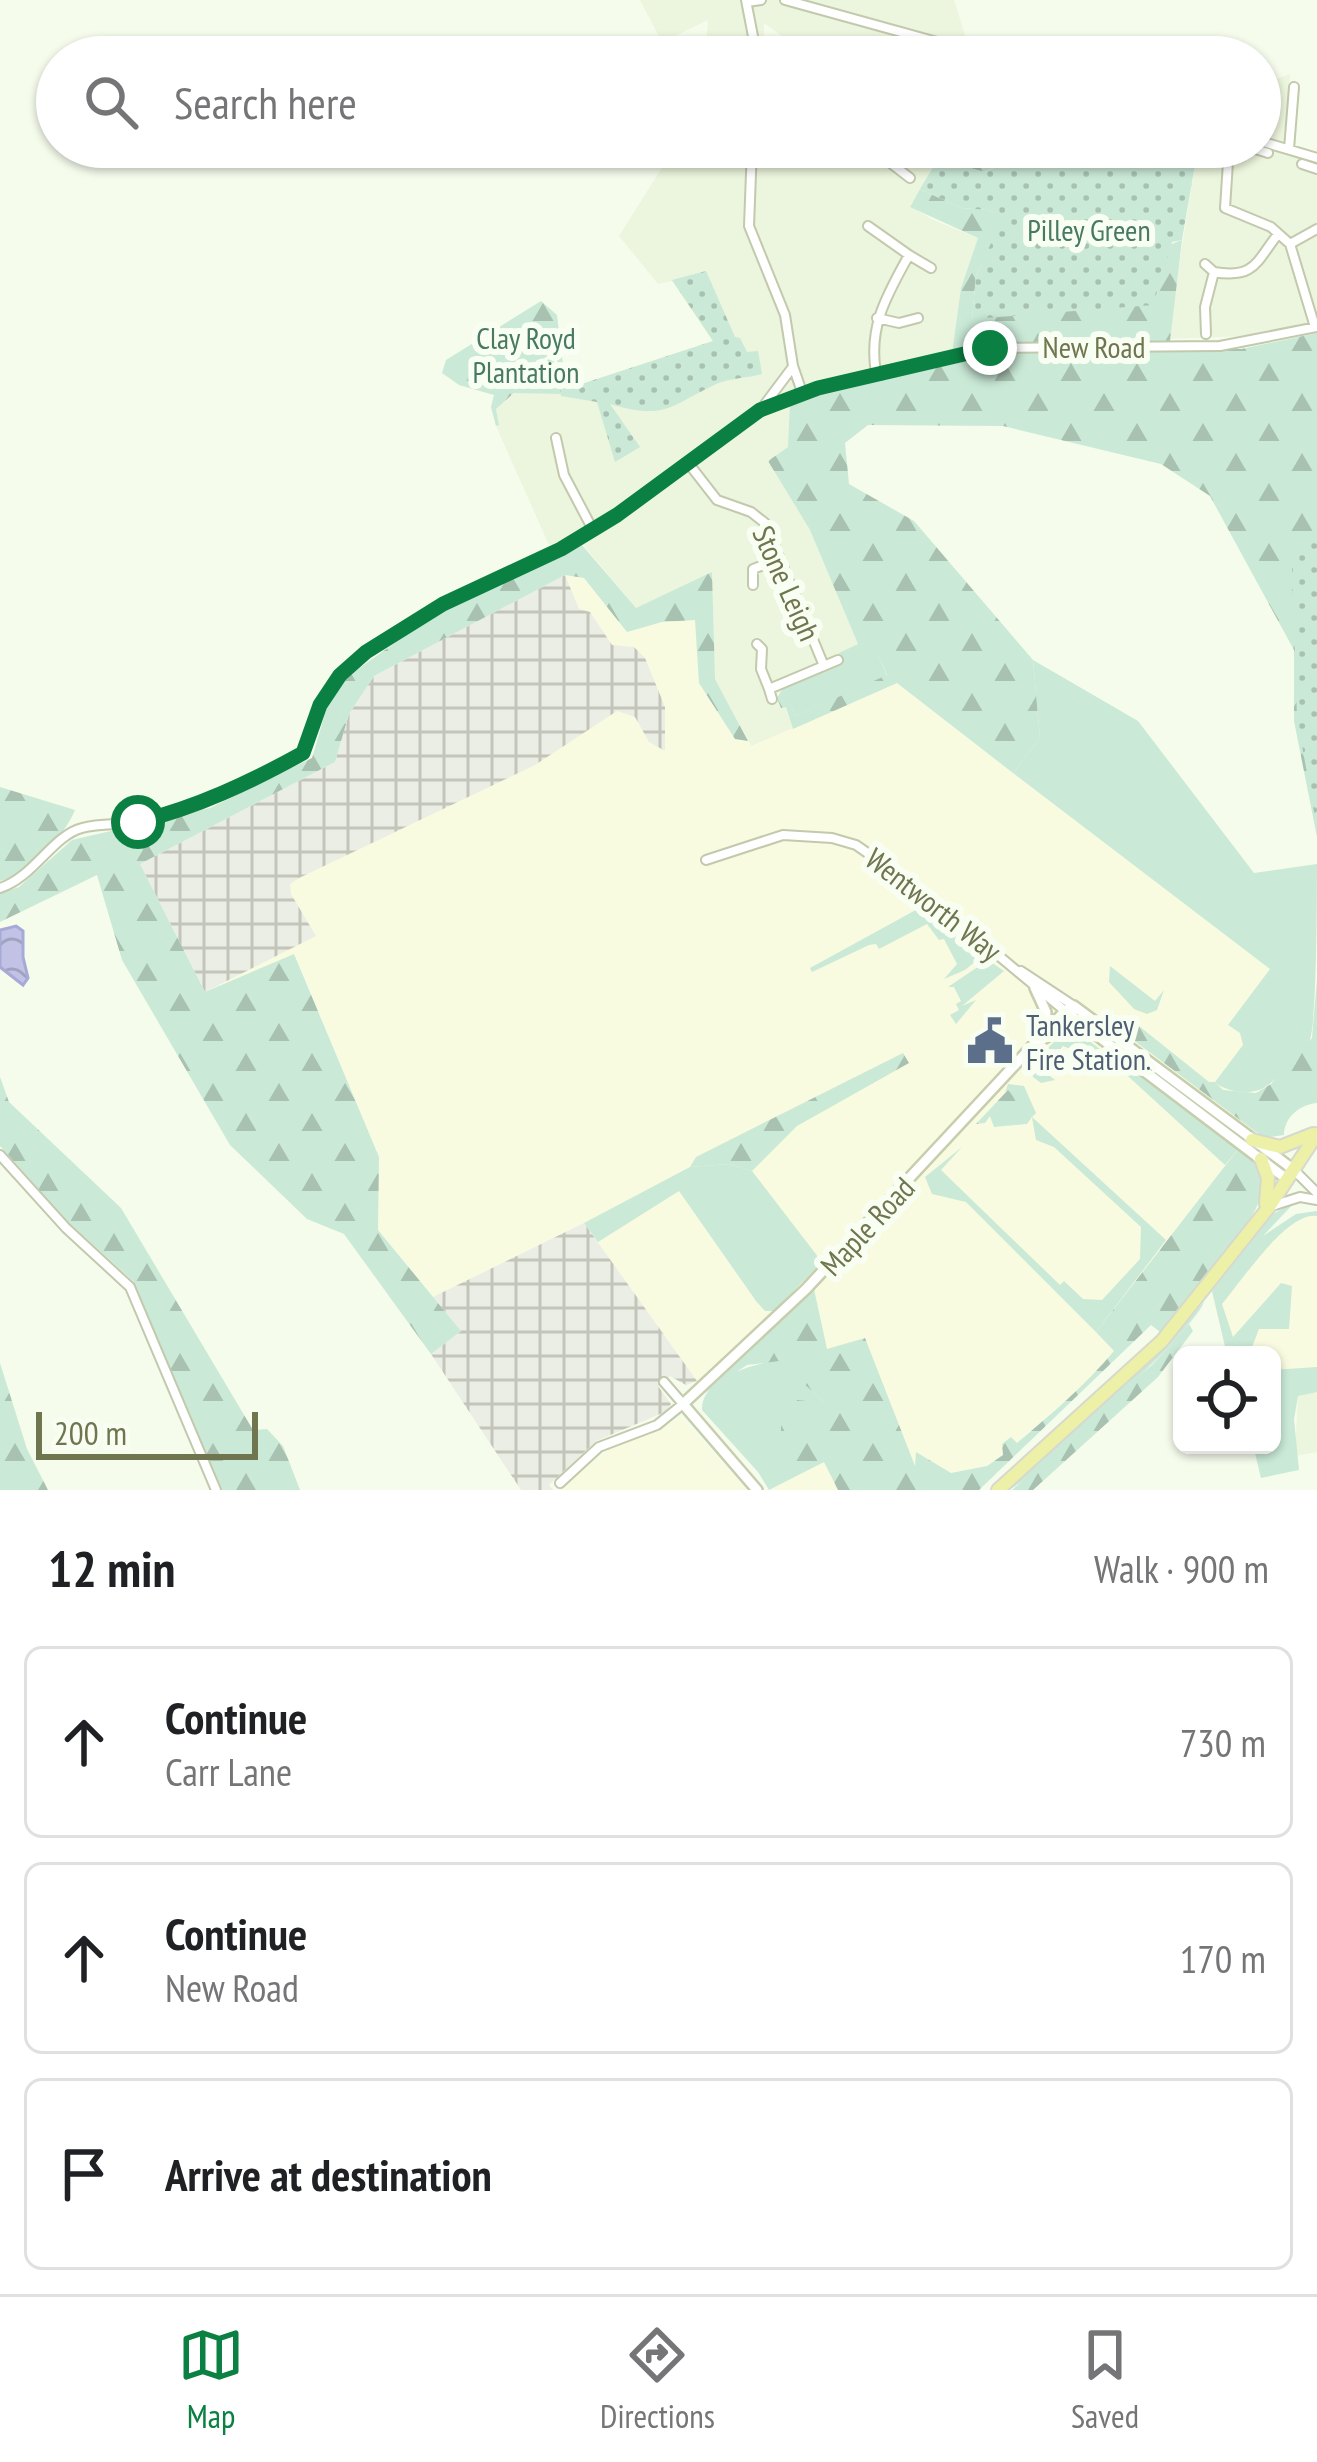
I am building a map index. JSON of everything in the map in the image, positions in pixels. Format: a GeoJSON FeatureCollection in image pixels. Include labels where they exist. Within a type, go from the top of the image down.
{"type":"FeatureCollection","features":[{"type":"Feature","properties":{"kind":"highway"},"geometry":{"type":"LineString","coordinates":[[1252,1140],[1280,1147],[1317,1133]]}},
{"type":"Feature","properties":{"kind":"highway"},"geometry":{"type":"LineString","coordinates":[[998,1490],[1162,1342],[1267,1209],[1317,1133]]}},
{"type":"Feature","properties":{"kind":"highway"},"geometry":{"type":"LineString","coordinates":[[1261,1159],[1269,1185],[1267,1209]]}},
{"type":"Feature","properties":{"kind":"street"},"geometry":{"type":"LineString","coordinates":[[753,36],[746,1],[761,0]]}},
{"type":"Feature","properties":{"kind":"street"},"geometry":{"type":"LineString","coordinates":[[785,0],[915,36]]}},
{"type":"Feature","properties":{"kind":"street"},"geometry":{"type":"LineString","coordinates":[[1288,149],[1294,87]]}},
{"type":"Feature","properties":{"kind":"street"},"geometry":{"type":"LineString","coordinates":[[1281,147],[1317,158]]}},
{"type":"Feature","properties":{"kind":"street"},"geometry":{"type":"LineString","coordinates":[[1302,164],[1317,169]]}},
{"type":"Feature","properties":{"kind":"street"},"geometry":{"type":"LineString","coordinates":[[751,168],[749,226],[785,315],[802,392]]}},
{"type":"Feature","properties":{"kind":"street"},"geometry":{"type":"LineString","coordinates":[[897,168],[910,178]]}},
{"type":"Feature","properties":{"kind":"street"},"geometry":{"type":"LineString","coordinates":[[1228,168],[1225,208],[1271,227],[1290,244],[1316,327]]}},
{"type":"Feature","properties":{"kind":"street"},"geometry":{"type":"LineString","coordinates":[[868,226],[931,268]]}},
{"type":"Feature","properties":{"kind":"street"},"geometry":{"type":"LineString","coordinates":[[1290,244],[1317,229]]}},
{"type":"Feature","properties":{"kind":"street"},"geometry":{"type":"LineString","coordinates":[[1204,264],[1214,272],[1244,273],[1254,268],[1278,234]]}},
{"type":"Feature","properties":{"kind":"street"},"geometry":{"type":"LineString","coordinates":[[876,373],[872,346],[877,318],[909,255]]}},
{"type":"Feature","properties":{"kind":"street"},"geometry":{"type":"LineString","coordinates":[[1206,334],[1205,308],[1214,272]]}},
{"type":"Feature","properties":{"kind":"street"},"geometry":{"type":"LineString","coordinates":[[877,318],[899,323],[918,318]]}},
{"type":"Feature","properties":{"kind":"street","name":"New Road"},"geometry":{"type":"LineString","coordinates":[[760,410],[802,392],[990,348],[1220,346],[1316,327]]}},
{"type":"Feature","properties":{"kind":"street"},"geometry":{"type":"LineString","coordinates":[[0,888],[17,883],[81,828],[179,812],[248,784],[303,753],[320,705],[340,675],[366,652],[443,604],[593,530],[760,410],[793,366]]}},
{"type":"Feature","properties":{"kind":"street"},"geometry":{"type":"LineString","coordinates":[[556,438],[564,475],[593,530]]}},
{"type":"Feature","properties":{"kind":"street","name":"Stone Leigh"},"geometry":{"type":"LineString","coordinates":[[689,464],[717,500],[751,512],[764,523],[824,666]]}},
{"type":"Feature","properties":{"kind":"street"},"geometry":{"type":"LineString","coordinates":[[753,585],[753,568],[779,559]]}},
{"type":"Feature","properties":{"kind":"street"},"geometry":{"type":"LineString","coordinates":[[758,644],[771,694],[838,660]]}},
{"type":"Feature","properties":{"kind":"street","name":"Wentworth Way"},"geometry":{"type":"LineString","coordinates":[[706,860],[783,836],[832,838],[856,845],[885,862],[1035,988],[1252,1140],[1291,1175]]}},
{"type":"Feature","properties":{"kind":"street","name":"Wentworth Way"},"geometry":{"type":"LineString","coordinates":[[1020,971],[1028,972],[1094,1032],[1261,1159],[1291,1175]]}},
{"type":"Feature","properties":{"kind":"street"},"geometry":{"type":"LineString","coordinates":[[1035,988],[1046,1012],[1042,1039]]}},
{"type":"Feature","properties":{"kind":"street","name":"Maple Road"},"geometry":{"type":"LineString","coordinates":[[1042,1039],[1055,1033],[1070,1011]]}},
{"type":"Feature","properties":{"kind":"street","name":"Maple Road"},"geometry":{"type":"LineString","coordinates":[[683,1404],[806,1289],[1070,1011]]}},
{"type":"Feature","properties":{"kind":"street"},"geometry":{"type":"LineString","coordinates":[[1055,1033],[1094,1032]]}},
{"type":"Feature","properties":{"kind":"street"},"geometry":{"type":"LineString","coordinates":[[0,1155],[66,1228],[130,1287],[216,1490]]}},
{"type":"Feature","properties":{"kind":"street"},"geometry":{"type":"LineString","coordinates":[[1291,1175],[1317,1196]]}},
{"type":"Feature","properties":{"kind":"street"},"geometry":{"type":"LineString","coordinates":[[1267,1209],[1317,1196]]}},
{"type":"Feature","properties":{"kind":"street"},"geometry":{"type":"LineString","coordinates":[[664,1382],[758,1490]]}},
{"type":"Feature","properties":{"kind":"street"},"geometry":{"type":"LineString","coordinates":[[560,1484],[599,1448],[657,1425],[683,1404]]}},
{"type":"Feature","properties":{"kind":"shaded area"},"geometry":{"type":"Polygon","coordinates":[[[640,0],[954,0],[965,36],[782,36],[764,23],[764,36],[707,36],[708,20],[675,36],[659,36],[640,0]]]}},
{"type":"Feature","properties":{"kind":"shaded area"},"geometry":{"type":"Polygon","coordinates":[[[1290,74],[1285,144],[1281,143],[1281,77],[1290,74]]]}},
{"type":"Feature","properties":{"kind":"shaded area"},"geometry":{"type":"Polygon","coordinates":[[[1281,151],[1317,162],[1317,321],[1245,336],[1167,339],[1195,168],[1281,168],[1281,151]]]}},
{"type":"Feature","properties":{"kind":"shaded area"},"geometry":{"type":"Polygon","coordinates":[[[662,168],[934,168],[910,206],[978,238],[961,288],[951,361],[791,429],[788,447],[768,461],[810,530],[858,644],[840,653],[843,663],[776,694],[793,729],[751,746],[715,679],[712,573],[636,608],[575,535],[549,545],[496,426],[496,409],[515,393],[560,394],[713,341],[672,281],[658,284],[619,236],[662,168]]]}},
{"type":"Feature","properties":{"kind":"shaded area"},"geometry":{"type":"Polygon","coordinates":[[[565,575],[584,578],[627,632],[662,622],[695,620],[699,683],[735,739],[751,746],[897,683],[1315,1003],[1251,1114],[1233,1164],[1097,1332],[1114,1351],[1091,1379],[987,1466],[951,1473],[917,1470],[864,1338],[827,1350],[814,1289],[806,1289],[701,1387],[584,1223],[433,1297],[378,1230],[379,1157],[295,954],[205,992],[335,762],[565,575]]]}},
{"type":"Feature","properties":{"kind":"shaded area"},"geometry":{"type":"Polygon","coordinates":[[[565,575],[579,609],[590,612],[612,645],[634,647],[645,658],[665,707],[665,751],[649,742],[635,717],[617,711],[535,765],[290,884],[316,936],[205,992],[140,864],[335,762],[349,714],[374,676],[565,575]]]}},
{"type":"Feature","properties":{"kind":"shaded area"},"geometry":{"type":"Polygon","coordinates":[[[1317,1211],[1317,1367],[1281,1369],[1281,1346],[1226,1346],[1211,1296],[1296,1214],[1317,1211]]]}},
{"type":"Feature","properties":{"kind":"shaded area"},"geometry":{"type":"Polygon","coordinates":[[[584,1223],[697,1381],[686,1385],[670,1376],[658,1386],[671,1404],[665,1412],[596,1441],[549,1485],[553,1490],[521,1490],[431,1354],[461,1331],[433,1297],[584,1223]]]}},
{"type":"Feature","properties":{"kind":"shaded area"},"geometry":{"type":"Polygon","coordinates":[[[1317,1392],[1317,1452],[1295,1456],[1298,1395],[1317,1392]]]}},
{"type":"Feature","properties":{"kind":"shaded area"},"geometry":{"type":"Polygon","coordinates":[[[680,1417],[747,1490],[559,1490],[617,1443],[662,1429],[680,1417]]]}},
{"type":"Feature","properties":{"kind":"shaded area"},"geometry":{"type":"Polygon","coordinates":[[[824,1462],[838,1490],[771,1490],[824,1462]]]}},
{"type":"Feature","properties":{"kind":"green space","name":"Pilley Green"},"geometry":{"type":"Polygon","coordinates":[[[933,168],[985,172],[994,168],[1194,168],[1182,240],[1172,242],[1153,305],[972,319],[976,276],[1003,217],[988,210],[961,208],[920,189],[933,168]]]}},
{"type":"Feature","properties":{"kind":"green space"},"geometry":{"type":"Polygon","coordinates":[[[920,189],[961,208],[1004,217],[976,276],[972,319],[1182,240],[1169,349],[1241,349],[1317,333],[1317,837],[1294,721],[1294,650],[1210,496],[1161,464],[1003,426],[868,425],[845,443],[849,484],[914,521],[1033,660],[1040,738],[1013,773],[897,683],[793,729],[786,707],[781,708],[777,698],[780,694],[785,693],[796,716],[887,675],[874,646],[858,644],[810,530],[768,461],[788,447],[790,403],[951,361],[961,288],[978,238],[910,207],[920,189]]]}},
{"type":"Feature","properties":{"kind":"green space"},"geometry":{"type":"Polygon","coordinates":[[[706,271],[735,337],[747,352],[758,351],[762,374],[721,382],[666,409],[643,411],[610,404],[640,447],[615,462],[597,402],[561,396],[560,391],[713,341],[672,280],[706,271]]]}},
{"type":"Feature","properties":{"kind":"green space","name":"Clay Royd Plantation"},"geometry":{"type":"Polygon","coordinates":[[[541,301],[557,315],[566,390],[560,394],[514,393],[496,409],[496,426],[491,407],[494,395],[459,385],[442,373],[446,360],[541,301]]]}},
{"type":"Feature","properties":{"kind":"green space"},"geometry":{"type":"Polygon","coordinates":[[[1317,525],[1317,828],[1297,718],[1292,568],[1296,553],[1317,525]]]}},
{"type":"Feature","properties":{"kind":"green space"},"geometry":{"type":"Polygon","coordinates":[[[582,545],[636,608],[712,572],[715,679],[748,741],[735,739],[699,683],[695,620],[662,622],[627,632],[584,578],[565,575],[374,676],[349,714],[335,762],[140,864],[205,992],[294,954],[379,1157],[378,1230],[461,1331],[431,1354],[344,1234],[307,1219],[230,1145],[122,960],[97,875],[0,922],[0,893],[19,887],[72,840],[210,808],[312,758],[327,707],[344,679],[437,613],[582,545]]]}},
{"type":"Feature","properties":{"kind":"green space"},"geometry":{"type":"Polygon","coordinates":[[[858,644],[874,645],[887,676],[796,716],[785,694],[777,698],[783,688],[842,664],[839,653],[858,644]]]}},
{"type":"Feature","properties":{"kind":"green space"},"geometry":{"type":"Polygon","coordinates":[[[1033,660],[1138,721],[1254,873],[1317,864],[1310,1040],[1265,1087],[1239,1092],[1215,1082],[1243,1045],[1240,1033],[1228,1025],[1270,969],[1013,773],[1040,738],[1033,660]]]}},
{"type":"Feature","properties":{"kind":"green space"},"geometry":{"type":"Polygon","coordinates":[[[0,787],[75,810],[44,853],[0,881],[0,787]]]}},
{"type":"Feature","properties":{"kind":"green space"},"geometry":{"type":"Polygon","coordinates":[[[923,906],[979,949],[981,957],[944,979],[957,964],[944,939],[939,940],[927,924],[879,949],[869,945],[812,972],[810,968],[923,906]]]}},
{"type":"Feature","properties":{"kind":"green space"},"geometry":{"type":"Polygon","coordinates":[[[988,960],[1004,971],[962,1006],[976,1000],[956,1024],[950,1015],[959,1010],[956,1004],[961,1001],[954,987],[948,987],[988,960]]]}},
{"type":"Feature","properties":{"kind":"green space"},"geometry":{"type":"Polygon","coordinates":[[[1110,966],[1155,1001],[1164,990],[1157,1010],[1147,1014],[1134,1009],[1109,982],[1110,966]]]}},
{"type":"Feature","properties":{"kind":"green space"},"geometry":{"type":"Polygon","coordinates":[[[1317,979],[1317,1103],[1295,1112],[1284,1135],[1264,1138],[1120,1030],[1139,1026],[1209,1082],[1223,1090],[1256,1093],[1271,1084],[1312,1038],[1317,979]]]}},
{"type":"Feature","properties":{"kind":"green space"},"geometry":{"type":"Polygon","coordinates":[[[1069,1037],[1088,1040],[1105,1053],[1083,1053],[1083,1046],[1077,1052],[1063,1046],[1047,1065],[1046,1073],[1055,1080],[1041,1083],[1033,1077],[1031,1065],[1054,1042],[1069,1037]]]}},
{"type":"Feature","properties":{"kind":"green space"},"geometry":{"type":"Polygon","coordinates":[[[1112,1052],[1239,1148],[1225,1165],[1106,1056],[1112,1052]]]}},
{"type":"Feature","properties":{"kind":"green space"},"geometry":{"type":"Polygon","coordinates":[[[903,1053],[909,1063],[797,1126],[752,1171],[729,1164],[690,1167],[696,1157],[903,1053]]]}},
{"type":"Feature","properties":{"kind":"green space"},"geometry":{"type":"Polygon","coordinates":[[[0,1077],[9,1102],[121,1208],[253,1430],[267,1429],[283,1446],[300,1490],[222,1490],[133,1281],[67,1221],[0,1146],[0,1077]]]}},
{"type":"Feature","properties":{"kind":"green space"},"geometry":{"type":"Polygon","coordinates":[[[1008,1084],[1024,1086],[1036,1113],[1032,1117],[1007,1090],[1005,1093],[1008,1084]]]}},
{"type":"Feature","properties":{"kind":"green space"},"geometry":{"type":"Polygon","coordinates":[[[1008,1090],[1032,1117],[1027,1124],[994,1127],[990,1116],[976,1124],[1008,1090]]]}},
{"type":"Feature","properties":{"kind":"green space"},"geometry":{"type":"Polygon","coordinates":[[[1032,1117],[1166,1240],[1096,1332],[966,1202],[932,1194],[925,1177],[962,1147],[941,1170],[1060,1285],[1064,1281],[1083,1299],[1102,1300],[1140,1259],[1141,1227],[1054,1147],[1036,1140],[1032,1117]]]}},
{"type":"Feature","properties":{"kind":"green space"},"geometry":{"type":"Polygon","coordinates":[[[1239,1148],[1261,1159],[1221,1256],[1160,1332],[1151,1325],[979,1490],[838,1490],[824,1462],[793,1464],[781,1431],[781,1408],[797,1400],[825,1403],[779,1361],[747,1365],[705,1393],[814,1289],[827,1349],[865,1338],[915,1466],[916,1452],[951,1473],[987,1466],[1003,1455],[1002,1444],[1011,1437],[1017,1443],[1114,1351],[1096,1332],[1239,1148]]]}},
{"type":"Feature","properties":{"kind":"green space"},"geometry":{"type":"Polygon","coordinates":[[[729,1164],[752,1171],[822,1262],[774,1311],[765,1311],[756,1301],[679,1191],[598,1242],[584,1223],[690,1167],[729,1164]]]}},
{"type":"Feature","properties":{"kind":"green space"},"geometry":{"type":"Polygon","coordinates":[[[1256,1167],[1261,1192],[1258,1203],[1221,1256],[1256,1167]]]}},
{"type":"Feature","properties":{"kind":"green space"},"geometry":{"type":"Polygon","coordinates":[[[1295,1202],[1263,1236],[1296,1214],[1317,1211],[1317,1216],[1305,1217],[1279,1236],[1222,1304],[1233,1337],[1281,1283],[1292,1286],[1289,1329],[1259,1329],[1252,1346],[1225,1346],[1212,1291],[1273,1214],[1295,1202]]]}},
{"type":"Feature","properties":{"kind":"green space"},"geometry":{"type":"Polygon","coordinates":[[[1204,1302],[1174,1341],[1114,1402],[1008,1490],[1150,1362],[1204,1302]]]}},
{"type":"Feature","properties":{"kind":"green space"},"geometry":{"type":"Polygon","coordinates":[[[1189,1324],[1193,1331],[1182,1346],[1173,1346],[1173,1357],[1158,1377],[1033,1490],[1012,1490],[1152,1365],[1189,1324]]]}},
{"type":"Feature","properties":{"kind":"green space"},"geometry":{"type":"Polygon","coordinates":[[[779,1360],[827,1405],[824,1462],[769,1490],[702,1410],[704,1399],[719,1381],[779,1360]]]}},
{"type":"Feature","properties":{"kind":"green space"},"geometry":{"type":"Polygon","coordinates":[[[0,1363],[27,1449],[48,1490],[0,1490],[0,1363]]]}},
{"type":"Feature","properties":{"kind":"green space"},"geometry":{"type":"Polygon","coordinates":[[[1317,1367],[1317,1392],[1298,1396],[1294,1419],[1299,1470],[1261,1478],[1255,1454],[1281,1454],[1281,1369],[1317,1367]]]}},
{"type":"Feature","properties":{"kind":"water"},"geometry":{"type":"Polygon","coordinates":[[[16,926],[23,931],[28,978],[23,985],[0,967],[0,930],[16,926]]]}},
{"type":"Feature","properties":{"kind":"place","name":"Tankersley Fire Station."},"geometry":{"type":"Point","coordinates":[990,1041]}},
{"type":"Feature","properties":{"kind":"route"},"geometry":{"type":"LineString","coordinates":[[138,822],[179,812],[248,784],[303,753],[320,705],[340,675],[366,652],[443,604],[561,549],[617,515],[760,410],[818,388],[990,348]]}}]}
